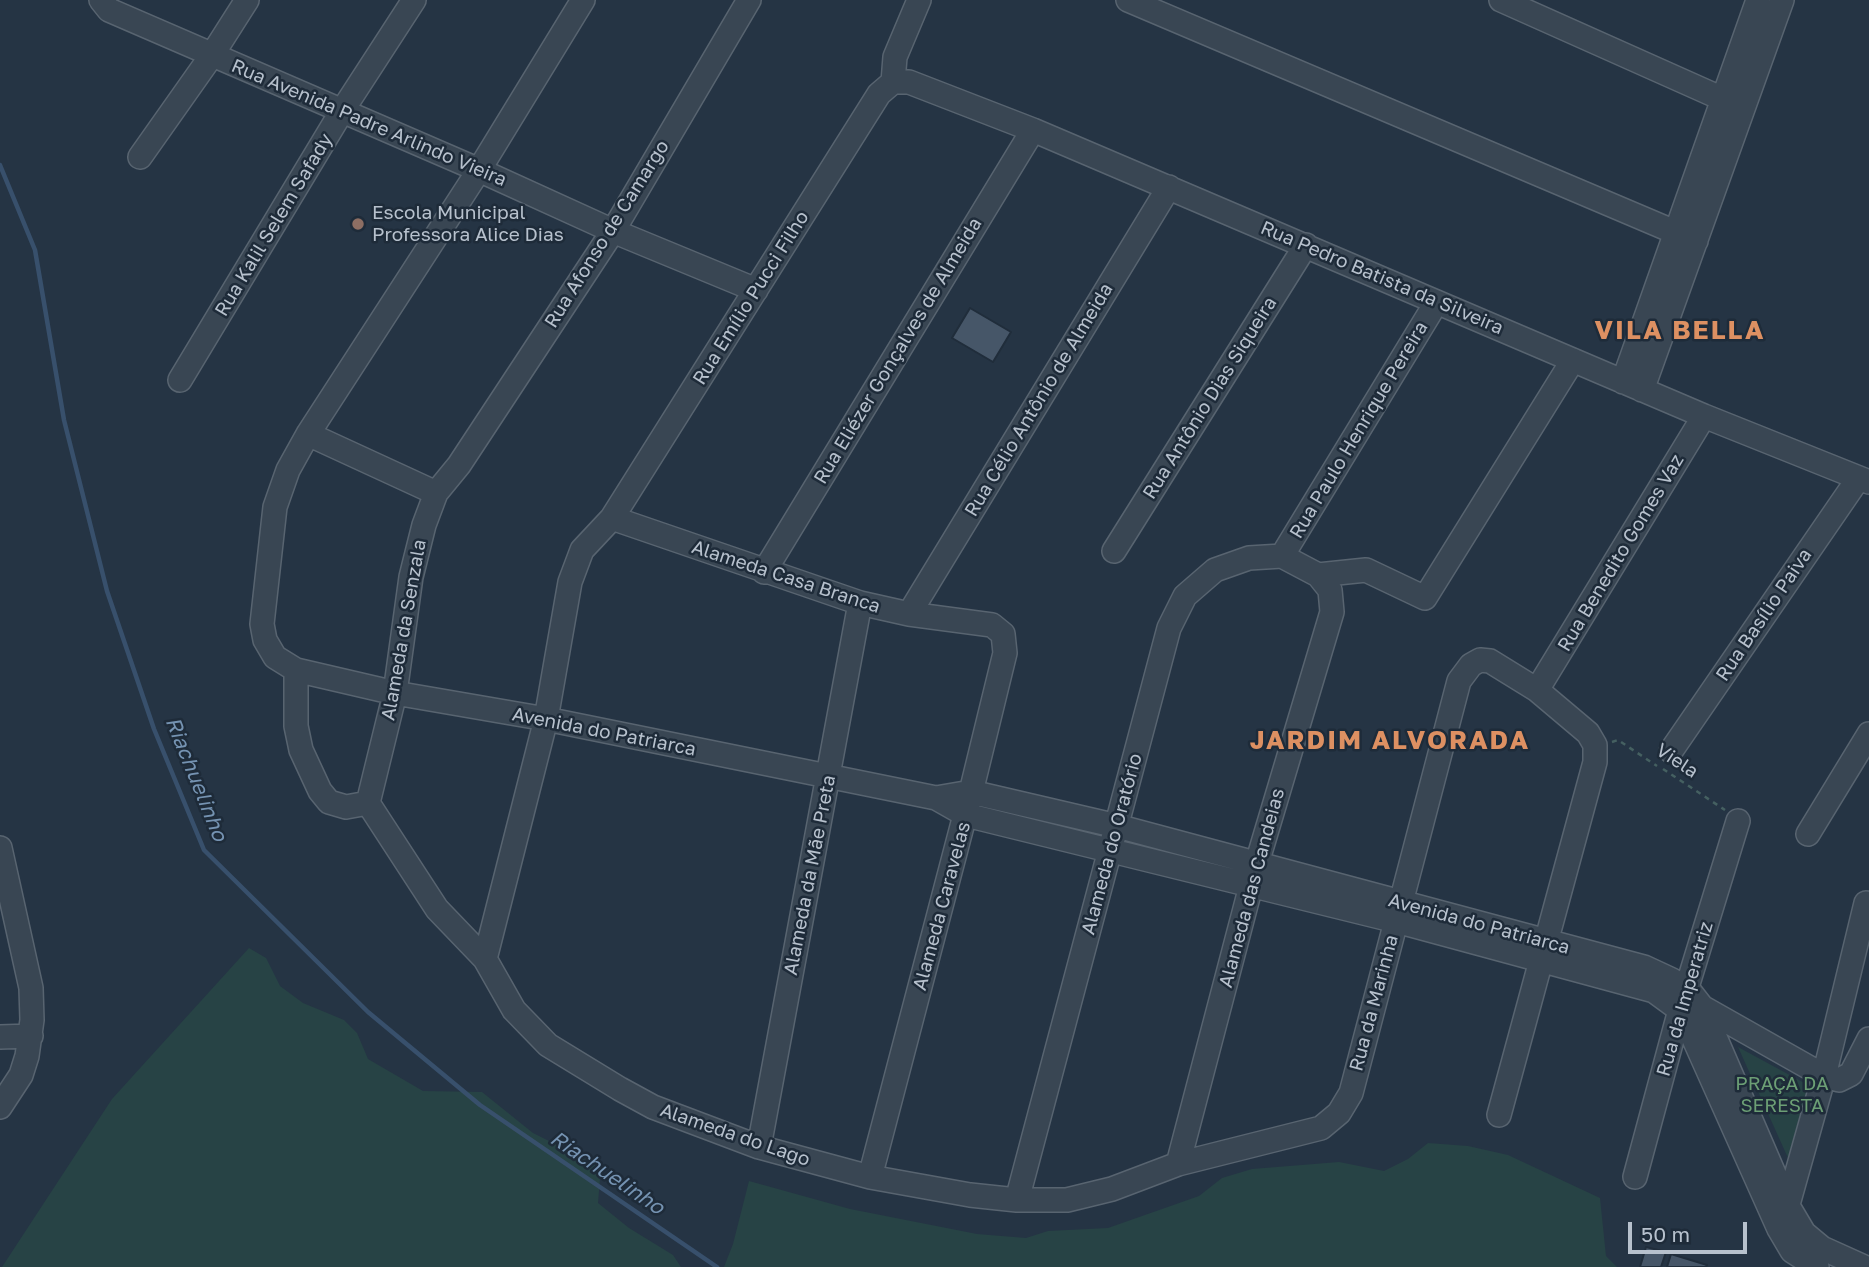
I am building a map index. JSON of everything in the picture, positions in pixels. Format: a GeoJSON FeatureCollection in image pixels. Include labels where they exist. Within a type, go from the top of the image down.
{"type":"FeatureCollection","features":[{"type":"Feature","properties":{"kind":"street","name":"Rua Avenida Padre Arlindo Vieira"},"geometry":{"type":"LineString","coordinates":[[101,0],[109,10],[613,231],[756,290]]}},
{"type":"Feature","properties":{"kind":"street"},"geometry":{"type":"LineString","coordinates":[[141,157],[247,0]]}},
{"type":"Feature","properties":{"kind":"street","name":"Rua Kalil Selem Safady"},"geometry":{"type":"LineString","coordinates":[[180,380],[342,111],[414,0]]}},
{"type":"Feature","properties":{"kind":"street"},"geometry":{"type":"LineString","coordinates":[[436,493],[308,434],[479,170],[583,0]]}},
{"type":"Feature","properties":{"kind":"street","name":"Rua Afonso de Camargo"},"geometry":{"type":"LineString","coordinates":[[459,465],[613,231],[749,0]]}},
{"type":"Feature","properties":{"kind":"street"},"geometry":{"type":"LineString","coordinates":[[893,82],[895,57],[919,0]]}},
{"type":"Feature","properties":{"kind":"street"},"geometry":{"type":"LineString","coordinates":[[1128,0],[1686,236]]}},
{"type":"Feature","properties":{"kind":"street"},"geometry":{"type":"LineString","coordinates":[[1501,0],[1733,104]]}},
{"type":"Feature","properties":{"kind":"street"},"geometry":{"type":"LineString","coordinates":[[1733,104],[1758,0]]}},
{"type":"Feature","properties":{"kind":"street"},"geometry":{"type":"LineString","coordinates":[[1632,386],[1733,104],[1782,0]]}},
{"type":"Feature","properties":{"kind":"street","name":"Rua Pedro Batista da Silveira"},"geometry":{"type":"LineString","coordinates":[[893,82],[909,82],[1033,130],[1632,386],[1863,480]]}},
{"type":"Feature","properties":{"kind":"street","name":"Rua Emílio Pucci Filho"},"geometry":{"type":"LineString","coordinates":[[485,959],[546,719],[570,582],[582,550],[612,518],[879,94],[893,82]]}},
{"type":"Feature","properties":{"kind":"street","name":"Rua Eliézer Gonçalves de Almeida"},"geometry":{"type":"LineString","coordinates":[[764,572],[1033,130]]}},
{"type":"Feature","properties":{"kind":"street","name":"Rua Célio Antônio de Almeida"},"geometry":{"type":"LineString","coordinates":[[909,614],[1169,187]]}},
{"type":"Feature","properties":{"kind":"street","name":"Rua Antônio Dias Siqueira"},"geometry":{"type":"LineString","coordinates":[[1114,551],[1306,245]]}},
{"type":"Feature","properties":{"kind":"street","name":"Rua Paulo Henrique Pereira"},"geometry":{"type":"LineString","coordinates":[[1282,556],[1436,303]]}},
{"type":"Feature","properties":{"kind":"street"},"geometry":{"type":"LineString","coordinates":[[1282,556],[1318,575],[1366,570],[1425,598],[1573,360]]}},
{"type":"Feature","properties":{"kind":"street","name":"Rua Benedito Gomes Vaz"},"geometry":{"type":"LineString","coordinates":[[1537,690],[1704,416]]}},
{"type":"Feature","properties":{"kind":"street","name":"Avenida do Patriarca"},"geometry":{"type":"LineString","coordinates":[[308,434],[288,470],[275,507],[262,624],[265,640],[275,657],[296,670],[394,693],[546,719],[936,798],[966,815],[1252,886],[1399,912]]}},
{"type":"Feature","properties":{"kind":"street","name":"Alameda da Senzala"},"geometry":{"type":"LineString","coordinates":[[368,803],[394,693],[411,577],[424,525],[436,493],[459,465]]}},
{"type":"Feature","properties":{"kind":"street","name":"Rua Basílio Paiva"},"geometry":{"type":"LineString","coordinates":[[1671,751],[1863,480]]}},
{"type":"Feature","properties":{"kind":"street","name":"Alameda Casa Branca"},"geometry":{"type":"LineString","coordinates":[[612,518],[860,603],[909,614],[992,625],[1003,634]]}},
{"type":"Feature","properties":{"kind":"street","name":"Alameda do Oratório"},"geometry":{"type":"LineString","coordinates":[[1017,1200],[1169,628],[1185,596],[1215,570],[1249,558],[1282,556]]}},
{"type":"Feature","properties":{"kind":"street","name":"Alameda das Candeias"},"geometry":{"type":"LineString","coordinates":[[1178,1164],[1257,863],[1332,612],[1330,590],[1318,575]]}},
{"type":"Feature","properties":{"kind":"street","name":"Alameda da Mãe Preta"},"geometry":{"type":"LineString","coordinates":[[759,1147],[860,603]]}},
{"type":"Feature","properties":{"kind":"street","name":"Alameda Caravelas"},"geometry":{"type":"LineString","coordinates":[[870,1177],[1006,653],[1003,634]]}},
{"type":"Feature","properties":{"kind":"street","name":"Rua da Marinha"},"geometry":{"type":"LineString","coordinates":[[1351,1093],[1459,681],[1471,665],[1480,660],[1490,661],[1537,690],[1588,733],[1595,744]]}},
{"type":"Feature","properties":{"kind":"street"},"geometry":{"type":"LineString","coordinates":[[296,670],[296,726],[301,750],[320,791],[329,802],[346,807],[368,803]]}},
{"type":"Feature","properties":{"kind":"street"},"geometry":{"type":"LineString","coordinates":[[1808,834],[1869,733]]}},
{"type":"Feature","properties":{"kind":"street"},"geometry":{"type":"LineString","coordinates":[[1499,1115],[1595,762],[1595,744]]}},
{"type":"Feature","properties":{"kind":"street","name":"Avenida do Patriarca"},"geometry":{"type":"LineString","coordinates":[[936,798],[971,793],[1117,826],[1257,863],[1399,912],[1545,951],[1654,990],[1689,1006],[1779,1229],[1792,1251],[1816,1267]]}},
{"type":"Feature","properties":{"kind":"street","name":"Alameda do Lago"},"geometry":{"type":"LineString","coordinates":[[368,803],[438,909],[485,959],[514,1010],[548,1045],[653,1107],[759,1147],[870,1177],[970,1195],[1017,1200],[1067,1200],[1112,1189],[1178,1164],[1321,1128],[1339,1113],[1351,1093]]}},
{"type":"Feature","properties":{"kind":"street","name":"Rua da Imperatriz"},"geometry":{"type":"LineString","coordinates":[[1635,1177],[1689,1006],[1738,821]]}},
{"type":"Feature","properties":{"kind":"street"},"geometry":{"type":"LineString","coordinates":[[0,848],[31,988],[31,1036],[21,1075],[0,1107]]}},
{"type":"Feature","properties":{"kind":"street"},"geometry":{"type":"LineString","coordinates":[[1779,1229],[1788,1206],[1824,1076],[1866,903]]}},
{"type":"Feature","properties":{"kind":"street"},"geometry":{"type":"LineString","coordinates":[[1689,1006],[1824,1076],[1839,1080],[1851,1074],[1869,1040]]}},
{"type":"Feature","properties":{"kind":"street"},"geometry":{"type":"LineString","coordinates":[[1689,1006],[1804,1233],[1822,1248],[1864,1267]]}},
{"type":"Feature","properties":{"kind":"street"},"geometry":{"type":"LineString","coordinates":[[0,1037],[31,1036]]}},
{"type":"Feature","properties":{"kind":"path","name":"Viela"},"geometry":{"type":"LineString","coordinates":[[1595,744],[1618,740],[1738,821]]}},
{"type":"Feature","properties":{"kind":"green space"},"geometry":{"type":"Polygon","coordinates":[[[249,948],[266,958],[280,986],[303,1003],[344,1020],[357,1033],[368,1059],[423,1091],[482,1092],[533,1133],[601,1167],[598,1203],[629,1228],[673,1255],[681,1267],[2,1267],[112,1099],[249,948]]]}},
{"type":"Feature","properties":{"kind":"green space","name":"PRAÇA DA SERESTA"},"geometry":{"type":"Polygon","coordinates":[[[1738,1047],[1808,1085],[1788,1158],[1738,1047]]]}},
{"type":"Feature","properties":{"kind":"green space"},"geometry":{"type":"Polygon","coordinates":[[[1428,1143],[1468,1146],[1508,1155],[1600,1198],[1606,1256],[1617,1267],[724,1267],[733,1244],[749,1181],[850,1209],[977,1234],[1026,1238],[1048,1231],[1108,1228],[1199,1196],[1222,1178],[1252,1169],[1339,1162],[1384,1171],[1408,1159],[1428,1143]]]}},
{"type":"Feature","properties":{"kind":"building"},"geometry":{"type":"Polygon","coordinates":[[[970,308],[1011,332],[993,362],[952,338],[970,308]]]}},
{"type":"Feature","properties":{"kind":"building"},"geometry":{"type":"Polygon","coordinates":[[[1646,1247],[1666,1252],[1661,1267],[1640,1267],[1646,1247]]]}},
{"type":"Feature","properties":{"kind":"building"},"geometry":{"type":"Polygon","coordinates":[[[1671,1254],[1707,1265],[1667,1267],[1671,1254]]]}},
{"type":"Feature","properties":{"kind":"waterway","name":"Riachuelinho"},"geometry":{"type":"LineString","coordinates":[[0,165],[35,250],[64,420],[107,591],[154,729],[204,850],[368,1012],[480,1105],[717,1267]]}},
{"type":"Feature","properties":{"kind":"place","name":"Escola Municipal Professora Alice Dias"},"geometry":{"type":"Point","coordinates":[358,224]}},
{"type":"Feature","properties":{"kind":"district","name":"VILA BELLA"},"geometry":{"type":"Point","coordinates":[1680,331]}},
{"type":"Feature","properties":{"kind":"district","name":"JARDIM ALVORADA"},"geometry":{"type":"Point","coordinates":[1390,741]}}]}
